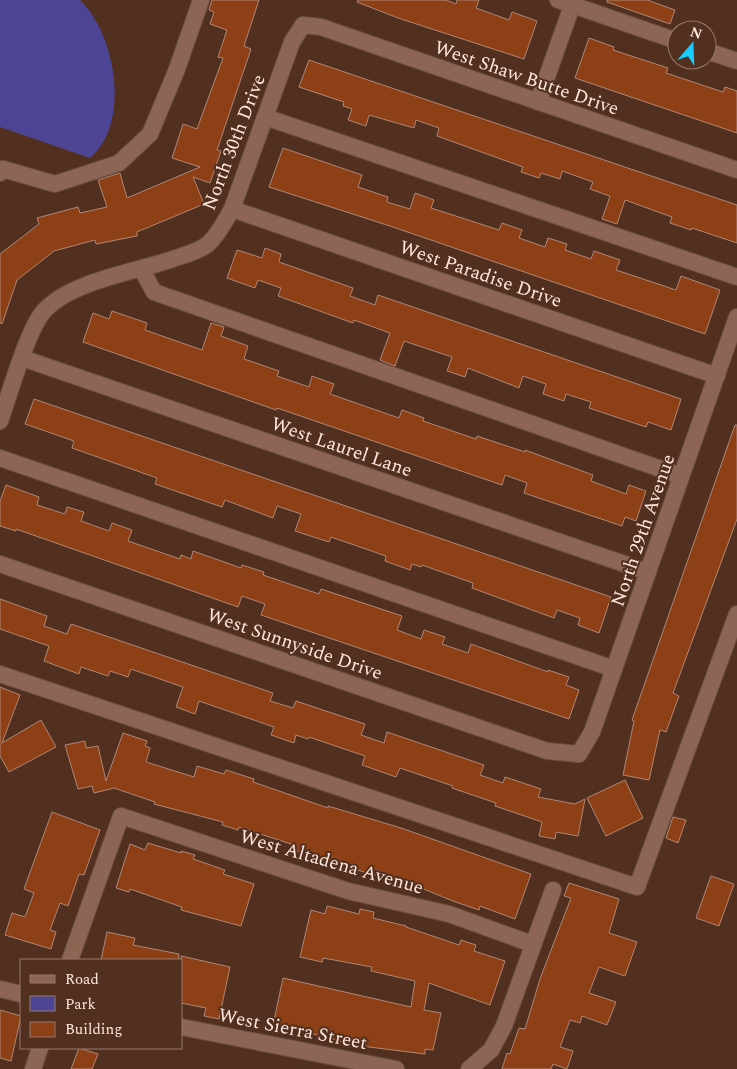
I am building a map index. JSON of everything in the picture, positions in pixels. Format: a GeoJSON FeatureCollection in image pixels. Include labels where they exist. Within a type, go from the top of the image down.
{"type":"FeatureCollection","features":[{"type":"Feature","properties":{"kind":"street"},"geometry":{"type":"LineString","coordinates":[[0,173],[3,169],[54,184],[119,162],[150,134],[177,69],[201,0]]}},
{"type":"Feature","properties":{"kind":"street"},"geometry":{"type":"LineString","coordinates":[[538,102],[568,2],[667,37]]}},
{"type":"Feature","properties":{"kind":"street","name":"West Shaw Butte Drive"},"geometry":{"type":"LineString","coordinates":[[302,25],[321,27],[737,170]]}},
{"type":"Feature","properties":{"kind":"street","name":"North 30th Drive"},"geometry":{"type":"LineString","coordinates":[[0,421],[31,333],[42,312],[59,298],[78,287],[142,270],[207,245],[220,231],[232,209],[292,42],[302,25]]}},
{"type":"Feature","properties":{"kind":"street"},"geometry":{"type":"LineString","coordinates":[[717,55],[737,62]]}},
{"type":"Feature","properties":{"kind":"street"},"geometry":{"type":"LineString","coordinates":[[265,117],[737,277]]}},
{"type":"Feature","properties":{"kind":"street","name":"West Paradise Drive"},"geometry":{"type":"LineString","coordinates":[[232,209],[717,376]]}},
{"type":"Feature","properties":{"kind":"street"},"geometry":{"type":"LineString","coordinates":[[142,270],[154,292],[681,476]]}},
{"type":"Feature","properties":{"kind":"street","name":"North 29th Avenue"},"geometry":{"type":"LineString","coordinates":[[579,754],[592,732],[737,317]]}},
{"type":"Feature","properties":{"kind":"street","name":"West Laurel Lane"},"geometry":{"type":"LineString","coordinates":[[22,358],[648,572]]}},
{"type":"Feature","properties":{"kind":"street"},"geometry":{"type":"LineString","coordinates":[[0,458],[614,670]]}},
{"type":"Feature","properties":{"kind":"street","name":"West Sunnyside Drive"},"geometry":{"type":"LineString","coordinates":[[0,564],[547,751],[579,754]]}},
{"type":"Feature","properties":{"kind":"street"},"geometry":{"type":"LineString","coordinates":[[0,674],[637,887],[737,614]]}},
{"type":"Feature","properties":{"kind":"street","name":"West Altadena Avenue"},"geometry":{"type":"LineString","coordinates":[[70,959],[121,816],[331,886],[449,914],[532,944]]}},
{"type":"Feature","properties":{"kind":"street"},"geometry":{"type":"LineString","coordinates":[[469,1069],[491,1050],[504,1026],[553,890]]}},
{"type":"Feature","properties":{"kind":"street"},"geometry":{"type":"LineString","coordinates":[[0,989],[20,994]]}},
{"type":"Feature","properties":{"kind":"street","name":"West Sierra Street"},"geometry":{"type":"LineString","coordinates":[[182,1027],[396,1069]]}},
{"type":"Feature","properties":{"kind":"street"},"geometry":{"type":"LineString","coordinates":[[33,1069],[40,1049]]}},
{"type":"Feature","properties":{"kind":"green space"},"geometry":{"type":"Polygon","coordinates":[[[0,0],[80,0],[92,15],[103,35],[110,56],[114,79],[114,102],[111,123],[103,143],[90,158],[0,127],[0,0]]]}},
{"type":"Feature","properties":{"kind":"building"},"geometry":{"type":"Polygon","coordinates":[[[212,0],[259,0],[244,46],[251,49],[217,150],[221,151],[210,183],[193,177],[204,204],[137,232],[137,236],[96,244],[95,240],[54,251],[17,280],[2,324],[0,323],[0,254],[39,224],[37,218],[78,207],[80,213],[107,207],[98,180],[120,173],[127,198],[200,167],[172,158],[183,124],[197,129],[223,58],[218,57],[227,30],[210,24],[214,12],[209,10],[212,0]]]}},
{"type":"Feature","properties":{"kind":"building"},"geometry":{"type":"Polygon","coordinates":[[[358,0],[446,0],[456,4],[457,0],[479,0],[476,8],[509,20],[512,12],[537,21],[524,59],[398,18],[357,2],[358,0]]]}},
{"type":"Feature","properties":{"kind":"building"},"geometry":{"type":"Polygon","coordinates":[[[607,0],[647,0],[675,10],[671,20],[667,20],[667,23],[607,2],[607,0]]]}},
{"type":"Feature","properties":{"kind":"building"},"geometry":{"type":"Polygon","coordinates":[[[589,38],[614,47],[613,50],[667,68],[666,73],[723,92],[725,87],[737,91],[737,133],[575,78],[589,38]]]}},
{"type":"Feature","properties":{"kind":"building"},"geometry":{"type":"Polygon","coordinates":[[[309,60],[737,205],[737,243],[692,228],[691,230],[670,223],[672,217],[625,200],[617,224],[602,219],[610,196],[590,189],[593,182],[562,171],[560,179],[541,173],[539,178],[521,172],[523,167],[437,136],[439,128],[416,120],[414,128],[369,115],[366,126],[348,120],[352,109],[343,106],[344,102],[299,87],[309,60]]]}},
{"type":"Feature","properties":{"kind":"building"},"geometry":{"type":"Polygon","coordinates":[[[283,148],[362,175],[358,187],[388,197],[387,202],[410,209],[415,193],[434,200],[431,208],[499,230],[502,223],[522,230],[519,238],[545,247],[548,238],[567,244],[565,250],[591,259],[594,251],[620,260],[616,270],[676,290],[681,276],[720,290],[705,334],[393,227],[269,187],[283,148]]]}},
{"type":"Feature","properties":{"kind":"building"},"geometry":{"type":"Polygon","coordinates":[[[265,248],[281,254],[279,262],[353,288],[350,296],[375,305],[378,295],[681,399],[671,430],[648,422],[646,427],[589,408],[591,402],[566,394],[564,401],[543,394],[546,384],[523,376],[519,388],[468,368],[465,377],[447,371],[452,357],[404,341],[395,366],[380,360],[390,333],[354,320],[353,323],[278,296],[281,288],[258,280],[255,288],[227,278],[237,250],[262,258],[265,248]]]}},
{"type":"Feature","properties":{"kind":"building"},"geometry":{"type":"Polygon","coordinates":[[[112,311],[147,323],[145,330],[202,350],[211,323],[224,327],[221,336],[248,346],[244,359],[279,371],[277,376],[309,387],[312,376],[334,384],[330,394],[399,418],[402,410],[424,418],[423,421],[476,439],[477,436],[525,452],[525,450],[593,475],[591,481],[626,494],[629,485],[646,491],[636,521],[625,517],[622,526],[524,493],[527,483],[505,475],[502,485],[277,408],[276,410],[83,342],[93,313],[109,319],[112,311]]]}},
{"type":"Feature","properties":{"kind":"building"},"geometry":{"type":"Polygon","coordinates":[[[34,399],[611,597],[599,633],[578,625],[580,618],[557,610],[554,618],[472,588],[473,583],[422,565],[421,567],[412,564],[410,570],[385,561],[386,556],[331,537],[329,542],[295,531],[301,514],[277,506],[273,518],[225,500],[222,507],[155,484],[157,478],[72,448],[74,441],[25,424],[34,399]]]}},
{"type":"Feature","properties":{"kind":"building"},"geometry":{"type":"Polygon","coordinates":[[[735,425],[737,425],[737,519],[673,693],[679,696],[666,732],[660,730],[649,780],[623,775],[634,721],[632,720],[735,425]]]}},
{"type":"Feature","properties":{"kind":"building"},"geometry":{"type":"Polygon","coordinates":[[[6,485],[39,497],[37,505],[65,514],[67,507],[84,512],[81,521],[109,531],[112,523],[132,530],[128,541],[180,559],[181,555],[191,559],[193,551],[241,568],[242,565],[264,572],[263,575],[319,594],[321,589],[402,616],[397,630],[421,639],[424,630],[445,637],[442,644],[468,653],[471,644],[548,672],[548,670],[569,677],[566,685],[579,690],[569,719],[261,615],[265,604],[242,596],[238,607],[16,529],[16,531],[0,526],[0,501],[6,485]]]}},
{"type":"Feature","properties":{"kind":"building"},"geometry":{"type":"Polygon","coordinates":[[[0,599],[47,616],[44,626],[67,634],[71,624],[273,693],[270,701],[293,708],[296,701],[365,724],[361,735],[384,743],[387,732],[484,765],[480,775],[503,783],[505,777],[541,789],[538,797],[575,804],[585,799],[578,836],[556,832],[555,839],[539,836],[542,822],[495,806],[496,803],[400,768],[396,777],[362,765],[365,756],[309,737],[308,739],[296,735],[294,743],[271,735],[274,727],[199,701],[195,714],[176,707],[183,687],[131,669],[128,677],[110,671],[108,676],[81,667],[79,674],[44,661],[49,646],[0,629],[0,599]]]}},
{"type":"Feature","properties":{"kind":"building"},"geometry":{"type":"Polygon","coordinates":[[[0,687],[20,695],[2,743],[41,720],[56,747],[9,772],[0,756],[0,687]]]}},
{"type":"Feature","properties":{"kind":"building"},"geometry":{"type":"Polygon","coordinates":[[[123,733],[147,741],[145,746],[150,748],[146,762],[194,777],[197,766],[224,774],[226,770],[254,779],[253,782],[328,808],[328,806],[401,828],[531,874],[515,919],[480,906],[479,910],[453,901],[377,870],[375,876],[341,864],[340,867],[292,849],[294,845],[239,827],[238,830],[222,825],[223,822],[154,804],[155,802],[114,788],[94,793],[92,786],[78,789],[65,745],[85,741],[86,748],[98,746],[106,781],[123,733]]]}},
{"type":"Feature","properties":{"kind":"building"},"geometry":{"type":"Polygon","coordinates":[[[625,780],[643,818],[606,836],[587,798],[625,780]]]}},
{"type":"Feature","properties":{"kind":"building"},"geometry":{"type":"Polygon","coordinates":[[[52,812],[100,830],[84,875],[79,874],[68,906],[60,903],[50,930],[56,932],[51,949],[5,935],[12,913],[25,917],[34,893],[24,889],[52,812]]]}},
{"type":"Feature","properties":{"kind":"building"},"geometry":{"type":"Polygon","coordinates":[[[673,817],[686,820],[678,843],[666,838],[673,817]]]}},
{"type":"Feature","properties":{"kind":"building"},"geometry":{"type":"Polygon","coordinates":[[[148,843],[181,853],[181,851],[195,855],[193,859],[225,870],[223,874],[254,884],[241,926],[181,910],[182,907],[130,889],[129,892],[116,888],[130,844],[145,850],[148,843]]]}},
{"type":"Feature","properties":{"kind":"building"},"geometry":{"type":"Polygon","coordinates":[[[711,876],[734,884],[719,926],[696,918],[711,876]]]}},
{"type":"Feature","properties":{"kind":"building"},"geometry":{"type":"Polygon","coordinates":[[[569,883],[619,899],[609,933],[637,942],[625,976],[599,967],[589,993],[616,1002],[607,1025],[582,1016],[580,1023],[570,1020],[560,1047],[573,1051],[567,1069],[553,1064],[551,1069],[502,1069],[507,1053],[510,1054],[519,1028],[525,1029],[540,979],[571,898],[564,896],[569,883]]]}},
{"type":"Feature","properties":{"kind":"building"},"geometry":{"type":"Polygon","coordinates":[[[327,906],[359,914],[360,909],[374,912],[373,918],[406,926],[459,945],[461,940],[476,945],[474,951],[505,961],[490,1005],[429,983],[424,1010],[441,1013],[433,1050],[425,1049],[425,1054],[353,1045],[288,1027],[287,1033],[272,1030],[283,978],[411,1007],[415,981],[371,971],[372,967],[323,958],[322,962],[300,957],[311,910],[325,914],[327,906]]]}},
{"type":"Feature","properties":{"kind":"building"},"geometry":{"type":"Polygon","coordinates":[[[107,932],[135,938],[133,945],[179,954],[178,959],[101,959],[107,932]]]}},
{"type":"Feature","properties":{"kind":"building"},"geometry":{"type":"Polygon","coordinates":[[[181,956],[230,967],[219,1019],[204,1016],[206,1008],[182,1003],[181,956]]]}},
{"type":"Feature","properties":{"kind":"building"},"geometry":{"type":"Polygon","coordinates":[[[0,1010],[20,1016],[20,1020],[11,1061],[0,1058],[0,1010]]]}},
{"type":"Feature","properties":{"kind":"building"},"geometry":{"type":"Polygon","coordinates":[[[79,1049],[98,1054],[92,1069],[71,1069],[79,1049]]]}}]}
